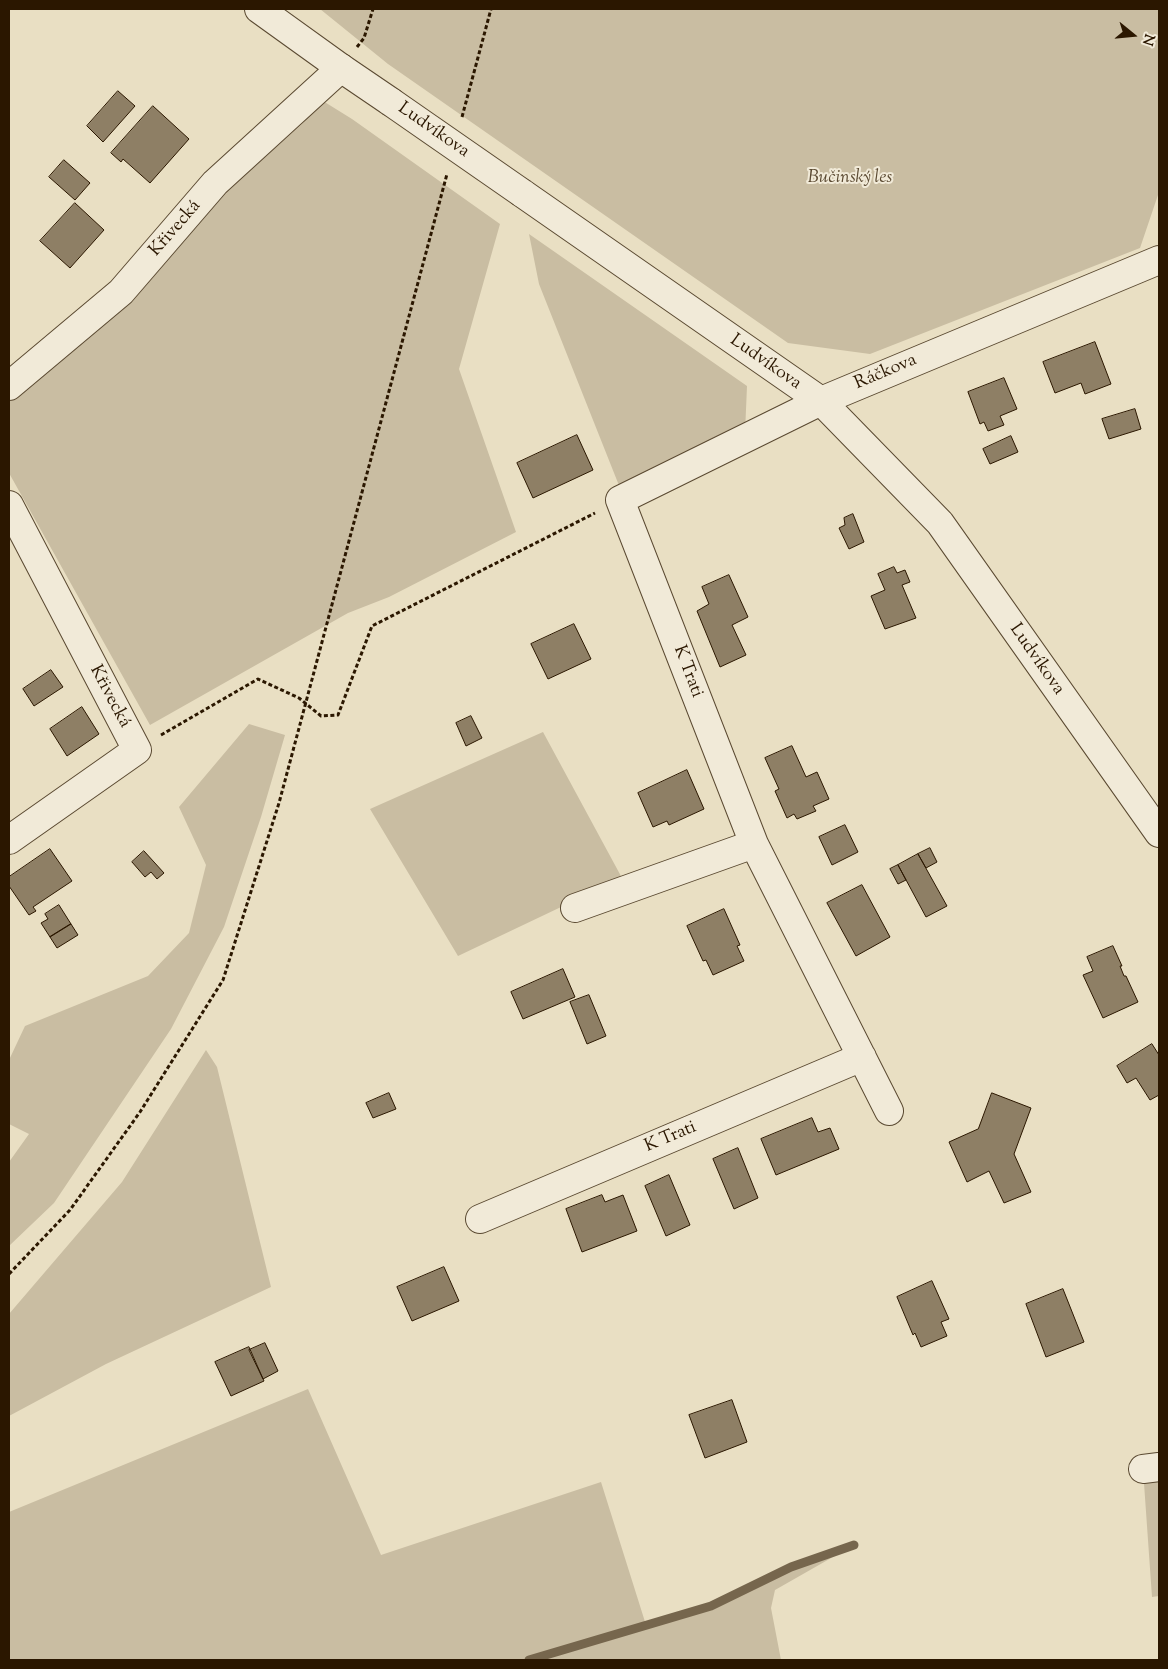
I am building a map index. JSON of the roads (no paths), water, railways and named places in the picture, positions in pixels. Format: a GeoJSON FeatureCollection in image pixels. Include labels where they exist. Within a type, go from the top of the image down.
{"type":"FeatureCollection","features":[{"type":"Feature","properties":{"kind":"street","name":"Ludvíkova"},"geometry":{"type":"LineString","coordinates":[[259,9],[820,401],[940,524],[1159,833]]}},
{"type":"Feature","properties":{"kind":"street","name":"Křivecká"},"geometry":{"type":"LineString","coordinates":[[9,386],[122,292],[215,183],[341,68]]}},
{"type":"Feature","properties":{"kind":"street","name":"Ráčkova"},"geometry":{"type":"LineString","coordinates":[[620,500],[820,401],[1159,260]]}},
{"type":"Feature","properties":{"kind":"street","name":"K Trati"},"geometry":{"type":"LineString","coordinates":[[620,500],[754,844],[889,1111]]}},
{"type":"Feature","properties":{"kind":"street","name":"Křivecká"},"geometry":{"type":"LineString","coordinates":[[9,505],[137,750],[9,840]]}},
{"type":"Feature","properties":{"kind":"street"},"geometry":{"type":"LineString","coordinates":[[575,908],[754,844]]}},
{"type":"Feature","properties":{"kind":"street","name":"K Trati"},"geometry":{"type":"LineString","coordinates":[[480,1219],[862,1057]]}},
{"type":"Feature","properties":{"kind":"waterway"},"geometry":{"type":"LineString","coordinates":[[529,1660],[711,1606],[791,1567],[854,1545]]}},
{"type":"Feature","properties":{"kind":"park label","name":"Bučinský les"},"geometry":{"type":"Point","coordinates":[850,179]}}]}
